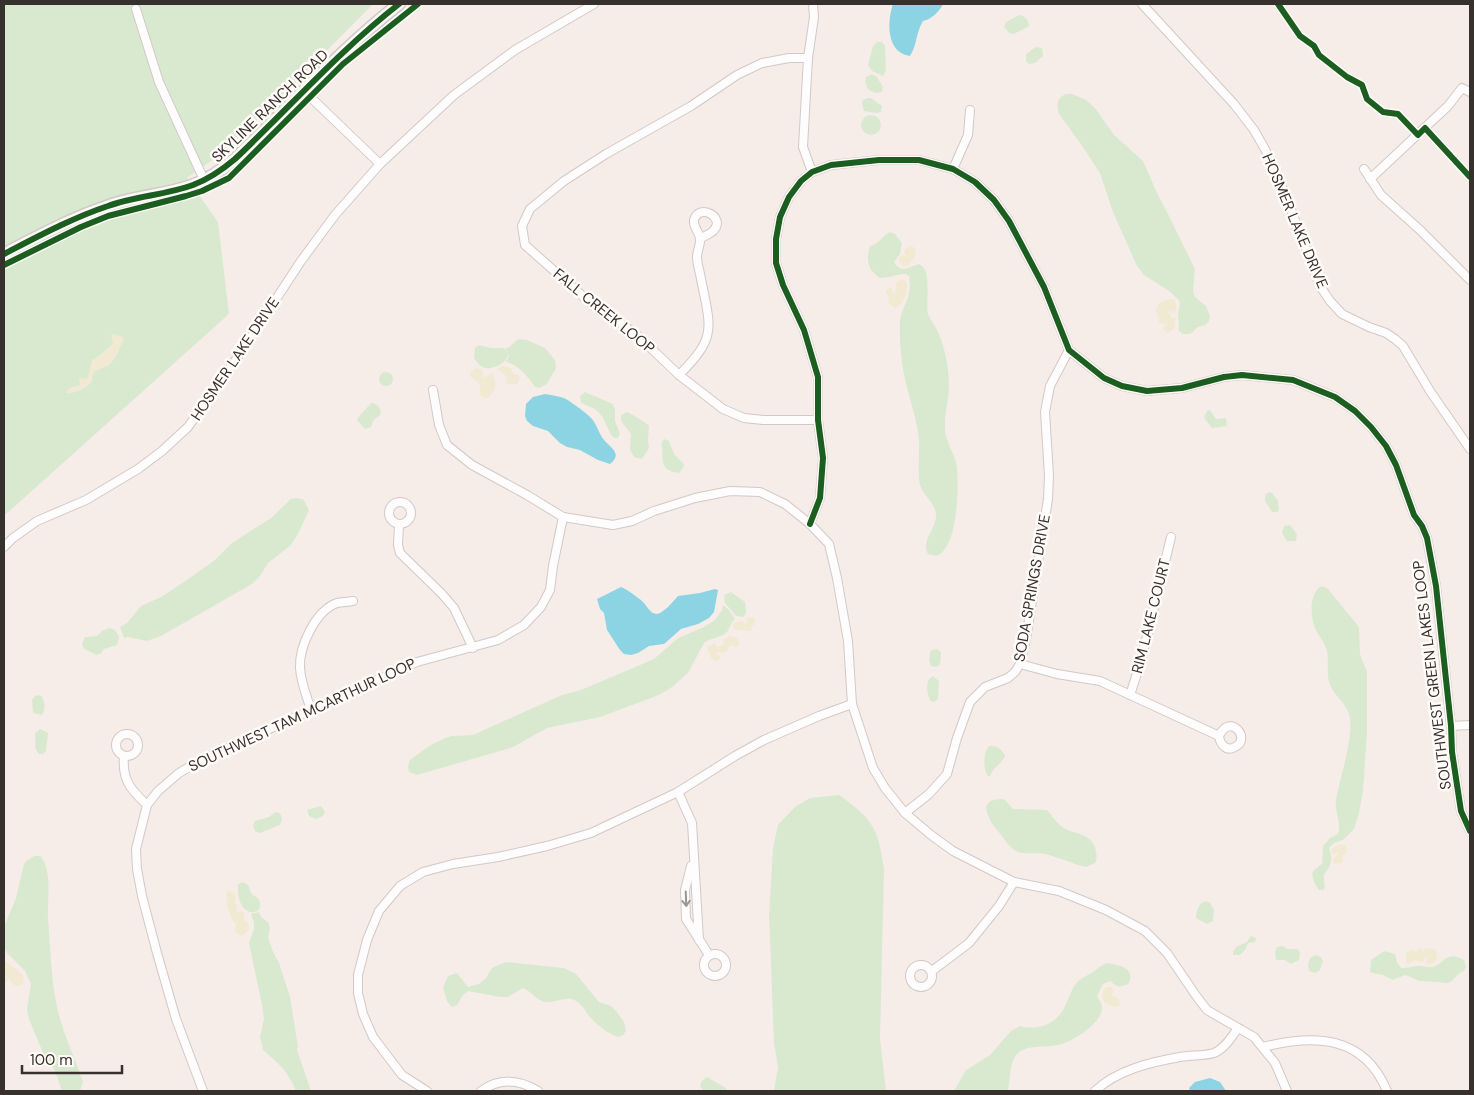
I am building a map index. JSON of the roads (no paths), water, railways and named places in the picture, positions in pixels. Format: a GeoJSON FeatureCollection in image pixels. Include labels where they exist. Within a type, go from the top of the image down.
{"type":"FeatureCollection","features":[{"type":"Feature","properties":{"kind":"street","name":"SKYLINE RANCH ROAD"},"geometry":{"type":"LineString","coordinates":[[4,254],[81,216],[107,206],[134,198],[184,188],[217,173],[235,160],[304,91],[379,20],[399,4]]}},
{"type":"Feature","properties":{"kind":"street","name":"HOSMER LAKE DRIVE"},"geometry":{"type":"LineString","coordinates":[[4,547],[37,521],[86,500],[138,469],[162,451],[188,427],[242,351],[301,261],[335,215],[380,164],[454,95],[515,50],[594,4]]}},
{"type":"Feature","properties":{"kind":"street"},"geometry":{"type":"LineString","coordinates":[[812,172],[803,147],[808,58],[814,17],[813,4]]}},
{"type":"Feature","properties":{"kind":"street","name":"HOSMER LAKE DRIVE"},"geometry":{"type":"LineString","coordinates":[[1142,4],[1234,104],[1254,130],[1266,151],[1285,194],[1320,286],[1330,301],[1342,314],[1386,333],[1403,346],[1430,391],[1470,449]]}},
{"type":"Feature","properties":{"kind":"street"},"geometry":{"type":"LineString","coordinates":[[135,6],[159,82],[204,180]]}},
{"type":"Feature","properties":{"kind":"street","name":"FALL CREEK LOOP"},"geometry":{"type":"LineString","coordinates":[[808,58],[789,58],[762,63],[738,76],[564,181],[530,209],[522,226],[525,245],[595,307],[634,333],[679,375],[723,409],[744,418],[818,420]]}},
{"type":"Feature","properties":{"kind":"street"},"geometry":{"type":"LineString","coordinates":[[1370,179],[1448,106],[1462,88],[1470,92]]}},
{"type":"Feature","properties":{"kind":"street"},"geometry":{"type":"LineString","coordinates":[[304,91],[380,164]]}},
{"type":"Feature","properties":{"kind":"street"},"geometry":{"type":"LineString","coordinates":[[954,169],[968,135],[970,110]]}},
{"type":"Feature","properties":{"kind":"street","name":"SOUTHWEST GREEN LAKES LOOP"},"geometry":{"type":"LineString","coordinates":[[810,524],[820,498],[823,458],[818,420],[818,377],[804,330],[783,285],[776,263],[776,238],[780,217],[789,197],[801,181],[812,172],[831,165],[884,160],[918,160],[954,169],[974,182],[994,200],[1009,221],[1044,287],[1069,350],[1104,378],[1146,391],[1165,391],[1224,377],[1242,375],[1293,380],[1335,397],[1355,412],[1386,446],[1396,465],[1414,515],[1422,526],[1427,538],[1436,586],[1452,752],[1461,811],[1470,831]]}},
{"type":"Feature","properties":{"kind":"street"},"geometry":{"type":"LineString","coordinates":[[1364,169],[1381,195],[1420,230],[1470,280]]}},
{"type":"Feature","properties":{"kind":"street"},"geometry":{"type":"LineString","coordinates":[[679,375],[697,357],[708,338],[710,323],[697,256],[700,239]]}},
{"type":"Feature","properties":{"kind":"street","name":"SODA SPRINGS DRIVE"},"geometry":{"type":"LineString","coordinates":[[906,813],[929,794],[947,774],[970,702],[985,687],[1008,678],[1020,664],[1026,639],[1048,499],[1049,475],[1045,412],[1050,386],[1069,350]]}},
{"type":"Feature","properties":{"kind":"street"},"geometry":{"type":"LineString","coordinates":[[433,390],[439,425],[447,444],[472,465],[563,517],[613,524],[632,521],[654,511],[695,498],[730,491],[760,492],[785,504],[810,524],[830,544],[848,641],[852,704],[873,768],[885,788],[906,813],[953,851],[1014,882],[1058,891],[1106,910],[1145,931],[1167,953],[1207,1010],[1254,1037],[1263,1047],[1275,1063],[1287,1091]]}},
{"type":"Feature","properties":{"kind":"street","name":"SOUTHWEST TAM MCARTHUR LOOP"},"geometry":{"type":"LineString","coordinates":[[203,1091],[176,1019],[140,887],[136,849],[147,805],[158,791],[179,773],[201,760],[417,662],[498,640],[524,625],[542,607],[550,590],[563,517]]}},
{"type":"Feature","properties":{"kind":"street"},"geometry":{"type":"LineString","coordinates":[[399,524],[398,545],[400,553],[454,608],[473,648]]}},
{"type":"Feature","properties":{"kind":"street","name":"RIM LAKE COURT"},"geometry":{"type":"LineString","coordinates":[[1130,695],[1141,661],[1171,538]]}},
{"type":"Feature","properties":{"kind":"street"},"geometry":{"type":"LineString","coordinates":[[311,710],[303,687],[300,668],[306,637],[313,626],[330,608],[338,603],[353,601]]}},
{"type":"Feature","properties":{"kind":"street"},"geometry":{"type":"LineString","coordinates":[[1020,664],[1057,674],[1100,681],[1219,736]]}},
{"type":"Feature","properties":{"kind":"street"},"geometry":{"type":"LineString","coordinates":[[427,1091],[402,1075],[373,1037],[363,1014],[358,993],[358,975],[367,940],[379,911],[400,886],[422,872],[547,846],[591,834],[678,792],[764,740],[818,716],[852,704]]}},
{"type":"Feature","properties":{"kind":"street"},"geometry":{"type":"LineString","coordinates":[[1450,726],[1470,725]]}},
{"type":"Feature","properties":{"kind":"street"},"geometry":{"type":"LineString","coordinates":[[124,756],[125,779],[133,792],[147,805]]}},
{"type":"Feature","properties":{"kind":"street"},"geometry":{"type":"LineString","coordinates":[[678,792],[692,824],[698,940],[709,955]]}},
{"type":"Feature","properties":{"kind":"street"},"geometry":{"type":"LineString","coordinates":[[932,971],[969,943],[999,906],[1014,882]]}},
{"type":"Feature","properties":{"kind":"street"},"geometry":{"type":"LineString","coordinates":[[1095,1091],[1122,1073],[1138,1067],[1180,1057],[1215,1052],[1230,1040],[1238,1028]]}},
{"type":"Feature","properties":{"kind":"street"},"geometry":{"type":"LineString","coordinates":[[1263,1047],[1306,1039],[1325,1040],[1343,1046],[1362,1056],[1380,1076],[1386,1091]]}},
{"type":"Feature","properties":{"kind":"street"},"geometry":{"type":"LineString","coordinates":[[481,1091],[493,1084],[507,1081],[518,1081],[538,1091]]}},
{"type":"Feature","properties":{"kind":"water"},"geometry":{"type":"Polygon","coordinates":[[[893,4],[943,4],[935,15],[923,21],[910,56],[902,54],[892,43],[889,27],[893,4]]]}},
{"type":"Feature","properties":{"kind":"water"},"geometry":{"type":"Polygon","coordinates":[[[545,394],[564,398],[594,421],[602,438],[616,454],[616,457],[610,464],[580,450],[567,447],[548,431],[533,426],[527,421],[525,416],[526,404],[533,397],[545,394]]]}},
{"type":"Feature","properties":{"kind":"water"},"geometry":{"type":"Polygon","coordinates":[[[621,587],[637,597],[656,614],[665,609],[678,596],[718,590],[714,612],[709,618],[698,624],[681,629],[664,644],[649,646],[631,655],[624,654],[620,650],[607,630],[604,613],[600,609],[597,599],[621,587]]]}},
{"type":"Feature","properties":{"kind":"water"},"geometry":{"type":"Polygon","coordinates":[[[1210,1078],[1220,1082],[1226,1091],[1190,1091],[1189,1088],[1195,1082],[1210,1078]]]}}]}
